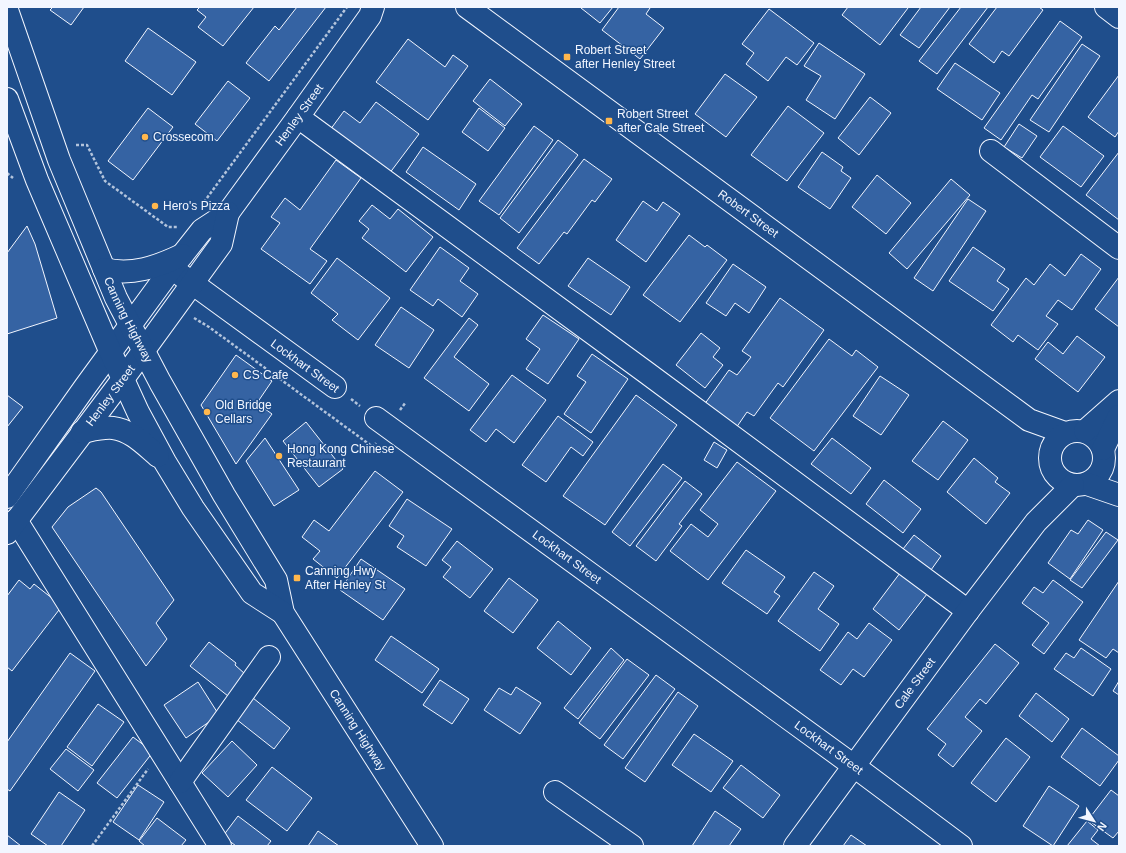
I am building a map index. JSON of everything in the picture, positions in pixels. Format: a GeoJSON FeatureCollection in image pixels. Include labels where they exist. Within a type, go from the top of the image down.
{"type":"FeatureCollection","features":[{"type":"Feature","properties":{"kind":"main road","name":"Robert Street"},"geometry":{"type":"LineString","coordinates":[[466,7],[1030,420],[1078,470],[1119,485]]}},
{"type":"Feature","properties":{"kind":"main road"},"geometry":{"type":"LineString","coordinates":[[1106,7],[1119,17]]}},
{"type":"Feature","properties":{"kind":"main road","name":"Canning Highway"},"geometry":{"type":"LineString","coordinates":[[7,10],[59,160],[116,298],[160,382],[224,496],[276,580],[283,613],[432,846]]}},
{"type":"Feature","properties":{"kind":"main road","name":"Henley Street"},"geometry":{"type":"LineString","coordinates":[[7,498],[85,387],[177,262],[202,230],[228,213],[375,10]]}},
{"type":"Feature","properties":{"kind":"main road","name":"Canning Highway"},"geometry":{"type":"LineString","coordinates":[[7,99],[36,180],[110,353],[138,412],[192,508],[252,593],[283,613]]}},
{"type":"Feature","properties":{"kind":"main road"},"geometry":{"type":"LineString","coordinates":[[298,117],[968,611]]}},
{"type":"Feature","properties":{"kind":"main road"},"geometry":{"type":"LineString","coordinates":[[991,151],[1119,248]]}},
{"type":"Feature","properties":{"kind":"main road","name":"Henley Street"},"geometry":{"type":"LineString","coordinates":[[12,526],[123,379],[221,244],[228,213]]}},
{"type":"Feature","properties":{"kind":"main road"},"geometry":{"type":"LineString","coordinates":[[104,269],[114,272],[130,272],[177,262]]}},
{"type":"Feature","properties":{"kind":"main road","name":"Lockhart Street"},"geometry":{"type":"LineString","coordinates":[[177,262],[193,284],[335,387]]}},
{"type":"Feature","properties":{"kind":"main road"},"geometry":{"type":"LineString","coordinates":[[1119,401],[1075,432],[1057,439],[1051,450],[1078,470],[1119,496]]}},
{"type":"Feature","properties":{"kind":"main road","name":"Cale Street"},"geometry":{"type":"LineString","coordinates":[[795,846],[968,611],[1119,416]]}},
{"type":"Feature","properties":{"kind":"main road","name":"Lockhart Street"},"geometry":{"type":"LineString","coordinates":[[376,418],[854,766],[961,846]]}},
{"type":"Feature","properties":{"kind":"main road","name":"Robert Street"},"geometry":{"type":"LineString","coordinates":[[1030,420],[1094,436],[1101,443],[1078,470]]}},
{"type":"Feature","properties":{"kind":"main road"},"geometry":{"type":"LineString","coordinates":[[82,432],[108,428],[123,430],[137,438],[165,462]]}},
{"type":"Feature","properties":{"kind":"main road"},"geometry":{"type":"LineString","coordinates":[[12,526],[161,752],[220,846]]}},
{"type":"Feature","properties":{"kind":"main road"},"geometry":{"type":"LineString","coordinates":[[180,782],[270,657]]}},
{"type":"Feature","properties":{"kind":"main road"},"geometry":{"type":"LineString","coordinates":[[555,792],[632,846]]}},
{"type":"Feature","properties":{"kind":"path"},"geometry":{"type":"LineString","coordinates":[[201,206],[347,7]]}},
{"type":"Feature","properties":{"kind":"path"},"geometry":{"type":"LineString","coordinates":[[74,145],[87,145],[106,181],[168,228],[181,226]]}},
{"type":"Feature","properties":{"kind":"path","name":"Lockhart Street"},"geometry":{"type":"LineString","coordinates":[[335,387],[376,418]]}},
{"type":"Feature","properties":{"kind":"path"},"geometry":{"type":"LineString","coordinates":[[92,846],[161,752]]}},
{"type":"Feature","properties":{"kind":"building"},"geometry":{"type":"Polygon","coordinates":[[[53,7],[84,7],[71,25],[50,10],[53,7]]]}},
{"type":"Feature","properties":{"kind":"building"},"geometry":{"type":"Polygon","coordinates":[[[200,7],[254,7],[223,46],[198,27],[206,17],[197,10],[200,7]]]}},
{"type":"Feature","properties":{"kind":"building"},"geometry":{"type":"Polygon","coordinates":[[[297,7],[326,7],[269,81],[246,63],[275,26],[279,30],[297,7]]]}},
{"type":"Feature","properties":{"kind":"building"},"geometry":{"type":"Polygon","coordinates":[[[613,7],[600,23],[581,8],[613,7]]]}},
{"type":"Feature","properties":{"kind":"building"},"geometry":{"type":"Polygon","coordinates":[[[619,7],[648,7],[650,8],[646,14],[664,28],[640,59],[602,30],[619,7]]]}},
{"type":"Feature","properties":{"kind":"building"},"geometry":{"type":"Polygon","coordinates":[[[848,7],[908,8],[880,45],[842,15],[848,7]]]}},
{"type":"Feature","properties":{"kind":"building"},"geometry":{"type":"Polygon","coordinates":[[[921,7],[950,7],[919,48],[900,35],[921,7]]]}},
{"type":"Feature","properties":{"kind":"building"},"geometry":{"type":"Polygon","coordinates":[[[961,7],[988,7],[937,74],[919,61],[961,7]]]}},
{"type":"Feature","properties":{"kind":"building"},"geometry":{"type":"Polygon","coordinates":[[[997,7],[1039,7],[1043,10],[1009,56],[1002,51],[994,63],[969,44],[997,7]]]}},
{"type":"Feature","properties":{"kind":"building"},"geometry":{"type":"Polygon","coordinates":[[[769,9],[814,43],[797,65],[786,57],[768,81],[746,64],[754,53],[742,44],[769,9]]]}},
{"type":"Feature","properties":{"kind":"building"},"geometry":{"type":"Polygon","coordinates":[[[1060,21],[1082,37],[1038,99],[1032,95],[1001,140],[984,128],[1060,21]]]}},
{"type":"Feature","properties":{"kind":"building"},"geometry":{"type":"Polygon","coordinates":[[[148,28],[196,62],[172,95],[125,61],[148,28]]]}},
{"type":"Feature","properties":{"kind":"building"},"geometry":{"type":"Polygon","coordinates":[[[408,39],[445,67],[453,55],[468,66],[428,120],[376,82],[408,39]]]}},
{"type":"Feature","properties":{"kind":"building"},"geometry":{"type":"Polygon","coordinates":[[[819,43],[865,74],[835,119],[806,100],[821,76],[804,66],[819,43]]]}},
{"type":"Feature","properties":{"kind":"building"},"geometry":{"type":"Polygon","coordinates":[[[1082,44],[1100,56],[1049,132],[1030,120],[1082,44]]]}},
{"type":"Feature","properties":{"kind":"building"},"geometry":{"type":"Polygon","coordinates":[[[955,63],[1000,93],[982,120],[937,89],[955,63]]]}},
{"type":"Feature","properties":{"kind":"building"},"geometry":{"type":"Polygon","coordinates":[[[725,74],[757,97],[726,137],[695,114],[725,74]]]}},
{"type":"Feature","properties":{"kind":"building"},"geometry":{"type":"Polygon","coordinates":[[[1119,75],[1119,131],[1115,137],[1088,117],[1119,75]]]}},
{"type":"Feature","properties":{"kind":"building"},"geometry":{"type":"Polygon","coordinates":[[[490,79],[522,104],[505,126],[473,101],[490,79]]]}},
{"type":"Feature","properties":{"kind":"building"},"geometry":{"type":"Polygon","coordinates":[[[228,81],[250,98],[217,141],[195,124],[228,81]]]}},
{"type":"Feature","properties":{"kind":"building"},"geometry":{"type":"Polygon","coordinates":[[[870,97],[891,113],[859,155],[838,138],[870,97]]]}},
{"type":"Feature","properties":{"kind":"building"},"geometry":{"type":"Polygon","coordinates":[[[376,102],[419,134],[389,174],[330,130],[344,111],[360,123],[376,102]]]}},
{"type":"Feature","properties":{"kind":"building"},"geometry":{"type":"Polygon","coordinates":[[[788,106],[824,133],[787,181],[751,155],[788,106]]]}},
{"type":"Feature","properties":{"kind":"building"},"geometry":{"type":"Polygon","coordinates":[[[148,108],[173,127],[133,180],[108,161],[148,108]]]}},
{"type":"Feature","properties":{"kind":"building"},"geometry":{"type":"Polygon","coordinates":[[[479,108],[505,128],[488,151],[462,132],[479,108]]]}},
{"type":"Feature","properties":{"kind":"building"},"geometry":{"type":"Polygon","coordinates":[[[1019,124],[1037,136],[1022,158],[1004,147],[1019,124]]]}},
{"type":"Feature","properties":{"kind":"building"},"geometry":{"type":"Polygon","coordinates":[[[534,126],[553,140],[499,215],[479,201],[534,126]]]}},
{"type":"Feature","properties":{"kind":"building"},"geometry":{"type":"Polygon","coordinates":[[[1063,126],[1104,156],[1081,187],[1040,157],[1063,126]]]}},
{"type":"Feature","properties":{"kind":"building"},"geometry":{"type":"Polygon","coordinates":[[[558,140],[578,155],[519,233],[500,218],[558,140]]]}},
{"type":"Feature","properties":{"kind":"building"},"geometry":{"type":"Polygon","coordinates":[[[423,147],[476,184],[459,210],[406,172],[423,147]]]}},
{"type":"Feature","properties":{"kind":"building"},"geometry":{"type":"Polygon","coordinates":[[[822,152],[843,167],[841,171],[851,178],[830,209],[798,187],[822,152]]]}},
{"type":"Feature","properties":{"kind":"building"},"geometry":{"type":"Polygon","coordinates":[[[1119,152],[1119,220],[1086,195],[1119,152]]]}},
{"type":"Feature","properties":{"kind":"building"},"geometry":{"type":"Polygon","coordinates":[[[584,159],[612,179],[595,202],[592,200],[567,234],[564,232],[539,264],[517,248],[584,159]]]}},
{"type":"Feature","properties":{"kind":"building"},"geometry":{"type":"Polygon","coordinates":[[[336,160],[361,178],[310,249],[327,261],[310,284],[261,249],[280,223],[271,217],[285,198],[300,210],[336,160]]]}},
{"type":"Feature","properties":{"kind":"building"},"geometry":{"type":"Polygon","coordinates":[[[877,175],[911,203],[886,234],[852,207],[877,175]]]}},
{"type":"Feature","properties":{"kind":"building"},"geometry":{"type":"Polygon","coordinates":[[[951,179],[970,195],[907,269],[889,253],[951,179]]]}},
{"type":"Feature","properties":{"kind":"building"},"geometry":{"type":"Polygon","coordinates":[[[968,199],[986,211],[933,291],[914,278],[968,199]]]}},
{"type":"Feature","properties":{"kind":"building"},"geometry":{"type":"Polygon","coordinates":[[[643,201],[657,211],[663,202],[680,214],[646,262],[616,240],[643,201]]]}},
{"type":"Feature","properties":{"kind":"building"},"geometry":{"type":"Polygon","coordinates":[[[372,205],[390,219],[398,209],[433,237],[406,272],[362,238],[369,229],[359,221],[372,205]]]}},
{"type":"Feature","properties":{"kind":"building"},"geometry":{"type":"Polygon","coordinates":[[[27,226],[35,244],[57,318],[7,334],[7,253],[27,226]]]}},
{"type":"Feature","properties":{"kind":"building"},"geometry":{"type":"Polygon","coordinates":[[[689,235],[705,247],[707,245],[727,260],[680,322],[643,295],[689,235]]]}},
{"type":"Feature","properties":{"kind":"building"},"geometry":{"type":"Polygon","coordinates":[[[440,247],[469,268],[460,281],[478,294],[462,317],[438,299],[433,306],[410,290],[440,247]]]}},
{"type":"Feature","properties":{"kind":"building"},"geometry":{"type":"Polygon","coordinates":[[[973,247],[1005,269],[997,281],[1009,289],[993,311],[949,281],[973,247]]]}},
{"type":"Feature","properties":{"kind":"building"},"geometry":{"type":"Polygon","coordinates":[[[1081,254],[1101,269],[1072,310],[1058,300],[1046,316],[1058,324],[1038,350],[1018,335],[1013,342],[991,325],[1026,278],[1034,285],[1050,264],[1065,276],[1081,254]]]}},
{"type":"Feature","properties":{"kind":"building"},"geometry":{"type":"Polygon","coordinates":[[[337,258],[390,298],[358,340],[332,320],[338,314],[311,293],[337,258]]]}},
{"type":"Feature","properties":{"kind":"building"},"geometry":{"type":"Polygon","coordinates":[[[588,258],[630,287],[611,315],[568,286],[588,258]]]}},
{"type":"Feature","properties":{"kind":"building"},"geometry":{"type":"Polygon","coordinates":[[[733,264],[766,287],[749,313],[735,303],[726,316],[706,303],[733,264]]]}},
{"type":"Feature","properties":{"kind":"building"},"geometry":{"type":"Polygon","coordinates":[[[1119,277],[1119,327],[1095,309],[1119,277]]]}},
{"type":"Feature","properties":{"kind":"building"},"geometry":{"type":"Polygon","coordinates":[[[780,298],[824,330],[783,387],[778,383],[754,416],[747,412],[736,428],[704,405],[729,370],[737,375],[751,357],[742,351],[780,298]]]}},
{"type":"Feature","properties":{"kind":"building"},"geometry":{"type":"Polygon","coordinates":[[[401,307],[434,330],[409,368],[375,345],[401,307]]]}},
{"type":"Feature","properties":{"kind":"building"},"geometry":{"type":"Polygon","coordinates":[[[543,315],[579,339],[548,384],[526,369],[540,349],[526,339],[543,315]]]}},
{"type":"Feature","properties":{"kind":"building"},"geometry":{"type":"Polygon","coordinates":[[[469,318],[478,325],[454,357],[489,384],[469,411],[424,378],[469,318]]]}},
{"type":"Feature","properties":{"kind":"building"},"geometry":{"type":"Polygon","coordinates":[[[701,333],[720,348],[713,357],[723,365],[705,388],[676,365],[701,333]]]}},
{"type":"Feature","properties":{"kind":"building"},"geometry":{"type":"Polygon","coordinates":[[[1077,336],[1105,357],[1078,392],[1035,359],[1048,342],[1063,354],[1077,336]]]}},
{"type":"Feature","properties":{"kind":"building"},"geometry":{"type":"Polygon","coordinates":[[[829,339],[852,356],[856,350],[878,367],[814,451],[770,418],[829,339]]]}},
{"type":"Feature","properties":{"kind":"building"},"geometry":{"type":"Polygon","coordinates":[[[592,354],[628,379],[591,433],[564,414],[586,382],[577,376],[592,354]]]}},
{"type":"Feature","properties":{"kind":"building"},"geometry":{"type":"Polygon","coordinates":[[[236,355],[272,381],[257,403],[272,414],[236,464],[201,405],[236,355]]]}},
{"type":"Feature","properties":{"kind":"building"},"geometry":{"type":"Polygon","coordinates":[[[512,375],[546,400],[514,443],[496,429],[486,442],[470,430],[512,375]]]}},
{"type":"Feature","properties":{"kind":"building"},"geometry":{"type":"Polygon","coordinates":[[[880,376],[909,395],[881,435],[853,416],[880,376]]]}},
{"type":"Feature","properties":{"kind":"building"},"geometry":{"type":"Polygon","coordinates":[[[7,395],[23,407],[7,427],[7,395]]]}},
{"type":"Feature","properties":{"kind":"building"},"geometry":{"type":"Polygon","coordinates":[[[636,395],[677,425],[605,525],[563,496],[636,395]]]}},
{"type":"Feature","properties":{"kind":"building"},"geometry":{"type":"Polygon","coordinates":[[[558,416],[593,442],[583,456],[571,447],[546,482],[522,465],[558,416]]]}},
{"type":"Feature","properties":{"kind":"building"},"geometry":{"type":"Polygon","coordinates":[[[943,421],[968,440],[938,480],[912,461],[943,421]]]}},
{"type":"Feature","properties":{"kind":"building"},"geometry":{"type":"Polygon","coordinates":[[[306,422],[343,469],[319,487],[283,441],[306,422]]]}},
{"type":"Feature","properties":{"kind":"building"},"geometry":{"type":"Polygon","coordinates":[[[265,438],[299,490],[274,506],[246,461],[265,438]]]}},
{"type":"Feature","properties":{"kind":"building"},"geometry":{"type":"Polygon","coordinates":[[[832,438],[871,468],[851,494],[811,464],[832,438]]]}},
{"type":"Feature","properties":{"kind":"building"},"geometry":{"type":"Polygon","coordinates":[[[714,442],[727,450],[717,468],[704,460],[714,442]]]}},
{"type":"Feature","properties":{"kind":"building"},"geometry":{"type":"Polygon","coordinates":[[[974,458],[998,478],[995,482],[1010,493],[986,524],[947,492],[974,458]]]}},
{"type":"Feature","properties":{"kind":"building"},"geometry":{"type":"Polygon","coordinates":[[[737,462],[776,491],[708,580],[670,551],[691,524],[708,537],[718,524],[700,510],[737,462]]]}},
{"type":"Feature","properties":{"kind":"building"},"geometry":{"type":"Polygon","coordinates":[[[663,464],[682,478],[630,546],[612,532],[663,464]]]}},
{"type":"Feature","properties":{"kind":"building"},"geometry":{"type":"Polygon","coordinates":[[[375,471],[403,492],[337,578],[313,559],[320,551],[302,537],[314,520],[329,531],[375,471]]]}},
{"type":"Feature","properties":{"kind":"building"},"geometry":{"type":"Polygon","coordinates":[[[884,480],[921,509],[903,533],[866,504],[884,480]]]}},
{"type":"Feature","properties":{"kind":"building"},"geometry":{"type":"Polygon","coordinates":[[[685,481],[702,494],[679,524],[682,526],[656,561],[636,546],[685,481]]]}},
{"type":"Feature","properties":{"kind":"building"},"geometry":{"type":"Polygon","coordinates":[[[96,488],[101,492],[174,600],[156,623],[167,639],[146,666],[52,527],[68,507],[96,488]]]}},
{"type":"Feature","properties":{"kind":"building"},"geometry":{"type":"Polygon","coordinates":[[[407,499],[452,529],[426,566],[397,547],[404,536],[389,526],[407,499]]]}},
{"type":"Feature","properties":{"kind":"building"},"geometry":{"type":"Polygon","coordinates":[[[1088,520],[1103,530],[1070,579],[1048,563],[1071,530],[1078,534],[1088,520]]]}},
{"type":"Feature","properties":{"kind":"building"},"geometry":{"type":"Polygon","coordinates":[[[1106,532],[1118,540],[1082,588],[1070,580],[1106,532]]]}},
{"type":"Feature","properties":{"kind":"building"},"geometry":{"type":"Polygon","coordinates":[[[914,535],[941,556],[931,570],[903,549],[914,535]]]}},
{"type":"Feature","properties":{"kind":"building"},"geometry":{"type":"Polygon","coordinates":[[[457,541],[493,569],[470,598],[443,577],[451,567],[442,560],[457,541]]]}},
{"type":"Feature","properties":{"kind":"building"},"geometry":{"type":"Polygon","coordinates":[[[746,550],[785,577],[774,592],[780,596],[767,614],[722,583],[746,550]]]}},
{"type":"Feature","properties":{"kind":"building"},"geometry":{"type":"Polygon","coordinates":[[[361,559],[405,589],[383,620],[340,590],[361,559]]]}},
{"type":"Feature","properties":{"kind":"building"},"geometry":{"type":"Polygon","coordinates":[[[814,572],[834,586],[818,609],[839,624],[820,651],[778,621],[814,572]]]}},
{"type":"Feature","properties":{"kind":"building"},"geometry":{"type":"Polygon","coordinates":[[[900,573],[927,594],[899,630],[873,609],[900,573]]]}},
{"type":"Feature","properties":{"kind":"building"},"geometry":{"type":"Polygon","coordinates":[[[509,578],[538,600],[513,633],[484,611],[509,578]]]}},
{"type":"Feature","properties":{"kind":"building"},"geometry":{"type":"Polygon","coordinates":[[[19,580],[30,589],[34,584],[62,606],[12,671],[7,667],[7,596],[19,580]]]}},
{"type":"Feature","properties":{"kind":"building"},"geometry":{"type":"Polygon","coordinates":[[[1053,580],[1083,602],[1044,654],[1032,645],[1049,623],[1022,603],[1034,587],[1043,593],[1053,580]]]}},
{"type":"Feature","properties":{"kind":"building"},"geometry":{"type":"Polygon","coordinates":[[[1119,581],[1119,653],[1113,649],[1106,658],[1079,640],[1119,581]]]}},
{"type":"Feature","properties":{"kind":"building"},"geometry":{"type":"Polygon","coordinates":[[[558,621],[591,648],[571,675],[537,648],[558,621]]]}},
{"type":"Feature","properties":{"kind":"building"},"geometry":{"type":"Polygon","coordinates":[[[869,623],[892,640],[864,677],[853,669],[841,685],[820,670],[848,632],[857,639],[869,623]]]}},
{"type":"Feature","properties":{"kind":"building"},"geometry":{"type":"Polygon","coordinates":[[[391,636],[439,669],[422,693],[375,660],[391,636]]]}},
{"type":"Feature","properties":{"kind":"building"},"geometry":{"type":"Polygon","coordinates":[[[209,642],[236,663],[235,665],[245,674],[228,696],[190,666],[209,642]]]}},
{"type":"Feature","properties":{"kind":"building"},"geometry":{"type":"Polygon","coordinates":[[[995,644],[1019,663],[986,704],[980,699],[965,717],[982,731],[953,767],[938,755],[946,744],[927,729],[995,644]]]}},
{"type":"Feature","properties":{"kind":"building"},"geometry":{"type":"Polygon","coordinates":[[[611,648],[624,660],[578,719],[564,708],[611,648]]]}},
{"type":"Feature","properties":{"kind":"building"},"geometry":{"type":"Polygon","coordinates":[[[1081,648],[1111,669],[1093,696],[1054,669],[1066,653],[1074,658],[1081,648]]]}},
{"type":"Feature","properties":{"kind":"building"},"geometry":{"type":"Polygon","coordinates":[[[70,653],[95,671],[10,791],[7,789],[7,742],[70,653]]]}},
{"type":"Feature","properties":{"kind":"building"},"geometry":{"type":"Polygon","coordinates":[[[627,659],[649,675],[600,739],[579,723],[627,659]]]}},
{"type":"Feature","properties":{"kind":"building"},"geometry":{"type":"Polygon","coordinates":[[[656,675],[675,689],[623,759],[604,745],[656,675]]]}},
{"type":"Feature","properties":{"kind":"building"},"geometry":{"type":"Polygon","coordinates":[[[440,680],[469,699],[452,724],[423,705],[440,680]]]}},
{"type":"Feature","properties":{"kind":"building"},"geometry":{"type":"Polygon","coordinates":[[[1119,681],[1119,695],[1113,691],[1119,681]]]}},
{"type":"Feature","properties":{"kind":"building"},"geometry":{"type":"Polygon","coordinates":[[[198,682],[219,715],[186,738],[164,705],[198,682]]]}},
{"type":"Feature","properties":{"kind":"building"},"geometry":{"type":"Polygon","coordinates":[[[516,687],[541,703],[520,734],[484,710],[499,688],[511,695],[516,687]]]}},
{"type":"Feature","properties":{"kind":"building"},"geometry":{"type":"Polygon","coordinates":[[[678,692],[698,706],[645,782],[625,768],[678,692]]]}},
{"type":"Feature","properties":{"kind":"building"},"geometry":{"type":"Polygon","coordinates":[[[1036,693],[1069,719],[1052,742],[1019,716],[1036,693]]]}},
{"type":"Feature","properties":{"kind":"building"},"geometry":{"type":"Polygon","coordinates":[[[253,698],[290,728],[274,749],[236,719],[253,698]]]}},
{"type":"Feature","properties":{"kind":"building"},"geometry":{"type":"Polygon","coordinates":[[[98,704],[124,722],[92,766],[67,747],[98,704]]]}},
{"type":"Feature","properties":{"kind":"building"},"geometry":{"type":"Polygon","coordinates":[[[1082,728],[1119,756],[1119,760],[1100,786],[1061,757],[1082,728]]]}},
{"type":"Feature","properties":{"kind":"building"},"geometry":{"type":"Polygon","coordinates":[[[694,734],[733,761],[711,792],[672,765],[694,734]]]}},
{"type":"Feature","properties":{"kind":"building"},"geometry":{"type":"Polygon","coordinates":[[[133,737],[153,752],[117,798],[97,783],[133,737]]]}},
{"type":"Feature","properties":{"kind":"building"},"geometry":{"type":"Polygon","coordinates":[[[1006,738],[1030,757],[996,802],[971,783],[1006,738]]]}},
{"type":"Feature","properties":{"kind":"building"},"geometry":{"type":"Polygon","coordinates":[[[232,741],[257,765],[228,797],[202,773],[232,741]]]}},
{"type":"Feature","properties":{"kind":"building"},"geometry":{"type":"Polygon","coordinates":[[[66,749],[94,770],[78,791],[50,769],[66,749]]]}},
{"type":"Feature","properties":{"kind":"building"},"geometry":{"type":"Polygon","coordinates":[[[741,765],[780,795],[763,818],[723,788],[741,765]]]}},
{"type":"Feature","properties":{"kind":"building"},"geometry":{"type":"Polygon","coordinates":[[[272,767],[312,798],[287,831],[246,800],[272,767]]]}},
{"type":"Feature","properties":{"kind":"building"},"geometry":{"type":"Polygon","coordinates":[[[138,785],[164,802],[139,840],[113,822],[138,785]]]}},
{"type":"Feature","properties":{"kind":"building"},"geometry":{"type":"Polygon","coordinates":[[[1049,786],[1079,806],[1053,846],[1023,826],[1049,786]]]}},
{"type":"Feature","properties":{"kind":"building"},"geometry":{"type":"Polygon","coordinates":[[[1111,790],[1119,796],[1119,831],[1113,838],[1088,820],[1111,790]]]}},
{"type":"Feature","properties":{"kind":"building"},"geometry":{"type":"Polygon","coordinates":[[[59,792],[85,810],[61,846],[48,846],[31,834],[59,792]]]}},
{"type":"Feature","properties":{"kind":"building"},"geometry":{"type":"Polygon","coordinates":[[[715,811],[741,829],[729,846],[692,846],[715,811]]]}},
{"type":"Feature","properties":{"kind":"building"},"geometry":{"type":"Polygon","coordinates":[[[238,816],[271,841],[267,846],[236,846],[223,836],[238,816]]]}},
{"type":"Feature","properties":{"kind":"building"},"geometry":{"type":"Polygon","coordinates":[[[157,818],[186,840],[181,846],[145,846],[139,841],[157,818]]]}},
{"type":"Feature","properties":{"kind":"building"},"geometry":{"type":"Polygon","coordinates":[[[1087,821],[1098,830],[1091,839],[1100,846],[1067,846],[1087,821]]]}},
{"type":"Feature","properties":{"kind":"building"},"geometry":{"type":"Polygon","coordinates":[[[318,831],[339,846],[308,846],[318,831]]]}},
{"type":"Feature","properties":{"kind":"building"},"geometry":{"type":"Polygon","coordinates":[[[7,835],[21,846],[7,846],[7,835]]]}},
{"type":"Feature","properties":{"kind":"building"},"geometry":{"type":"Polygon","coordinates":[[[851,835],[867,846],[843,846],[851,835]]]}},
{"type":"Feature","properties":{"kind":"place","name":"Robert Street after Henley Street"},"geometry":{"type":"Point","coordinates":[567,57]}},
{"type":"Feature","properties":{"kind":"place","name":"Robert Street after Cale Street"},"geometry":{"type":"Point","coordinates":[609,121]}},
{"type":"Feature","properties":{"kind":"place","name":"Crossecom"},"geometry":{"type":"Point","coordinates":[145,137]}},
{"type":"Feature","properties":{"kind":"place","name":"Hero's Pizza"},"geometry":{"type":"Point","coordinates":[155,206]}},
{"type":"Feature","properties":{"kind":"place","name":"CS Cafe"},"geometry":{"type":"Point","coordinates":[235,375]}},
{"type":"Feature","properties":{"kind":"place","name":"Old Bridge Cellars"},"geometry":{"type":"Point","coordinates":[207,412]}},
{"type":"Feature","properties":{"kind":"place","name":"Hong Kong Chinese Restaurant"},"geometry":{"type":"Point","coordinates":[279,456]}},
{"type":"Feature","properties":{"kind":"place","name":"Canning Hwy After Henley St"},"geometry":{"type":"Point","coordinates":[297,578]}}]}
